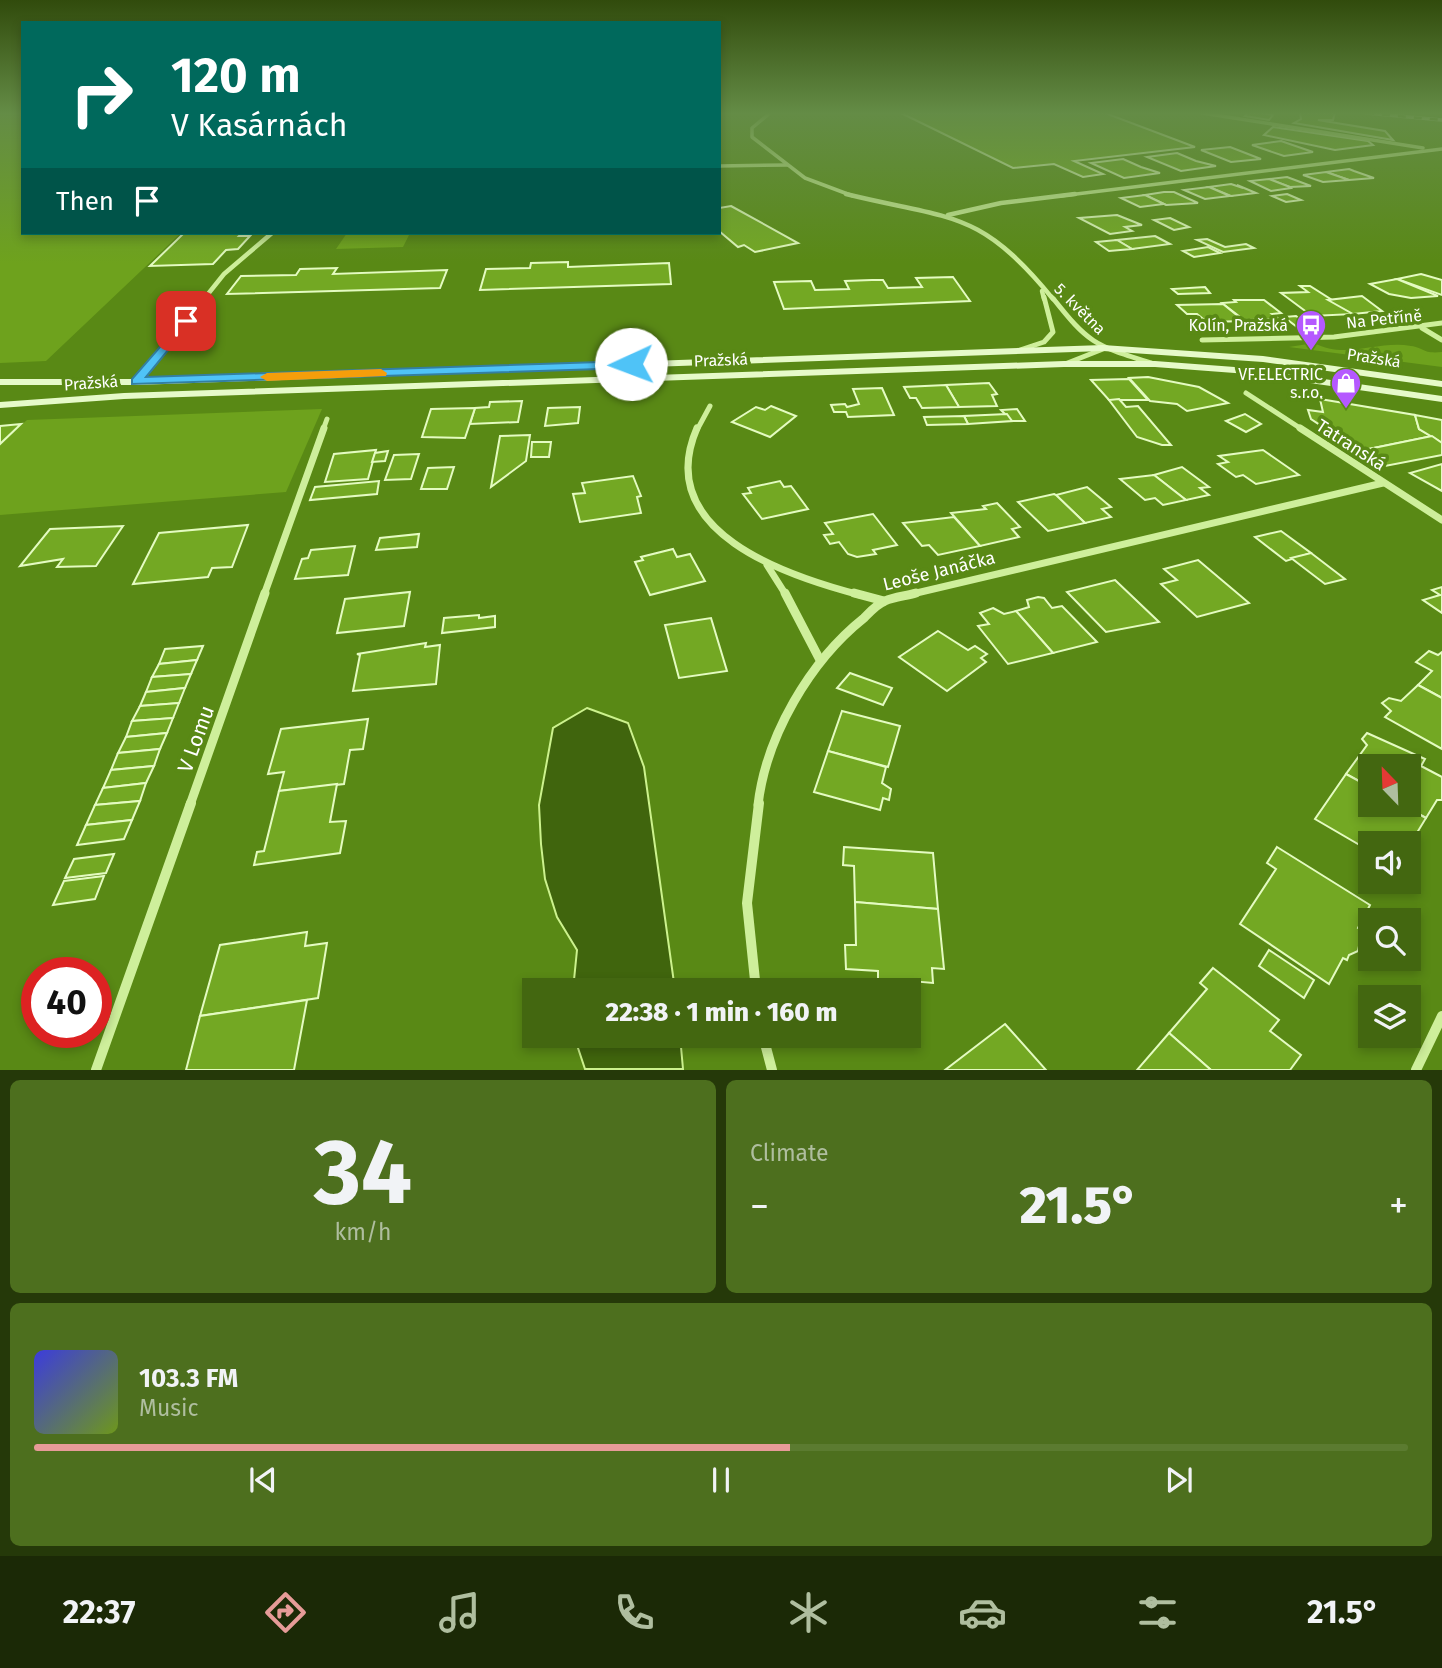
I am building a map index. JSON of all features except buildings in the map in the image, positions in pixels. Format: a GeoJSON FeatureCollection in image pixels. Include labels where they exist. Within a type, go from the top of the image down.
{"type":"FeatureCollection","features":[{"type":"Feature","properties":{"kind":"street","name":"5. května"},"geometry":{"type":"LineString","coordinates":[[785,163],[830,190],[947,216],[976,226],[999,240],[1086,338],[1103,348]]}},
{"type":"Feature","properties":{"kind":"street"},"geometry":{"type":"LineString","coordinates":[[947,216],[1001,203],[1325,163]]}},
{"type":"Feature","properties":{"kind":"street"},"geometry":{"type":"LineString","coordinates":[[721,166],[788,165]]}},
{"type":"Feature","properties":{"kind":"street"},"geometry":{"type":"LineString","coordinates":[[136,382],[224,274],[270,235]]}},
{"type":"Feature","properties":{"kind":"street","name":"5. května"},"geometry":{"type":"LineString","coordinates":[[1016,351],[1044,342],[1053,332],[1040,287]]}},
{"type":"Feature","properties":{"kind":"street","name":"Na Petříně"},"geometry":{"type":"LineString","coordinates":[[1202,340],[1334,337],[1422,328],[1442,323]]}},
{"type":"Feature","properties":{"kind":"street"},"geometry":{"type":"LineString","coordinates":[[1422,328],[1442,340]]}},
{"type":"Feature","properties":{"kind":"street"},"geometry":{"type":"LineString","coordinates":[[1064,364],[1103,348],[1156,364]]}},
{"type":"Feature","properties":{"kind":"street","name":"Pražská"},"geometry":{"type":"LineString","coordinates":[[0,382],[136,382],[1103,348],[1263,359],[1442,384]]}},
{"type":"Feature","properties":{"kind":"street","name":"Pražská"},"geometry":{"type":"LineString","coordinates":[[0,405],[124,396],[1064,364],[1156,364],[1298,377],[1442,399]]}},
{"type":"Feature","properties":{"kind":"street","name":"Tatranská"},"geometry":{"type":"LineString","coordinates":[[1246,393],[1442,520]]}},
{"type":"Feature","properties":{"kind":"street"},"geometry":{"type":"LineString","coordinates":[[710,407],[692,435],[689,474],[696,500],[720,534],[767,565],[823,586],[884,601]]}},
{"type":"Feature","properties":{"kind":"street","name":"V Lomu"},"geometry":{"type":"LineString","coordinates":[[96,1069],[327,419]]}},
{"type":"Feature","properties":{"kind":"street","name":"Leoše Janáčka"},"geometry":{"type":"LineString","coordinates":[[755,978],[747,903],[761,782],[790,709],[820,660],[847,631],[884,601],[1383,482]]}},
{"type":"Feature","properties":{"kind":"street"},"geometry":{"type":"LineString","coordinates":[[767,565],[797,612],[820,660]]}},
{"type":"Feature","properties":{"kind":"street"},"geometry":{"type":"LineString","coordinates":[[1416,1069],[1442,1016]]}},
{"type":"Feature","properties":{"kind":"street"},"geometry":{"type":"LineString","coordinates":[[766,1048],[772,1069]]}},
{"type":"Feature","properties":{"kind":"shaded area"},"geometry":{"type":"Polygon","coordinates":[[[0,163],[21,163],[21,235],[179,235],[46,361],[0,363],[0,163]]]}},
{"type":"Feature","properties":{"kind":"shaded area"},"geometry":{"type":"Polygon","coordinates":[[[346,235],[409,235],[403,247],[336,249],[346,235]]]}},
{"type":"Feature","properties":{"kind":"shaded area"},"geometry":{"type":"Polygon","coordinates":[[[1314,343],[1338,350],[1386,345],[1411,346],[1427,352],[1442,352],[1442,367],[1289,347],[1314,343]]]}},
{"type":"Feature","properties":{"kind":"shaded area"},"geometry":{"type":"Polygon","coordinates":[[[322,409],[286,492],[0,515],[0,444],[27,420],[322,409]]]}},
{"type":"Feature","properties":{"kind":"shaded area"},"geometry":{"type":"Polygon","coordinates":[[[587,708],[628,723],[644,767],[673,978],[574,978],[577,950],[557,917],[545,879],[541,844],[539,805],[553,728],[587,708]]]}},
{"type":"Feature","properties":{"kind":"shaded area"},"geometry":{"type":"Polygon","coordinates":[[[578,1048],[681,1048],[683,1069],[585,1069],[578,1048]]]}},
{"type":"Feature","properties":{"kind":"slow traffic"},"geometry":{"type":"LineString","coordinates":[[267,377],[381,373]]}},
{"type":"Feature","properties":{"kind":"place","name":"Kolín, Pražská"},"geometry":{"type":"Point","coordinates":[1311,352]}},
{"type":"Feature","properties":{"kind":"place","name":"VF.ELECTRIC s.r.o."},"geometry":{"type":"Point","coordinates":[1346,410]}},
{"type":"Feature","properties":{"kind":"route"},"geometry":{"type":"LineString","coordinates":[[186,321],[136,382],[631,364]]}}]}
